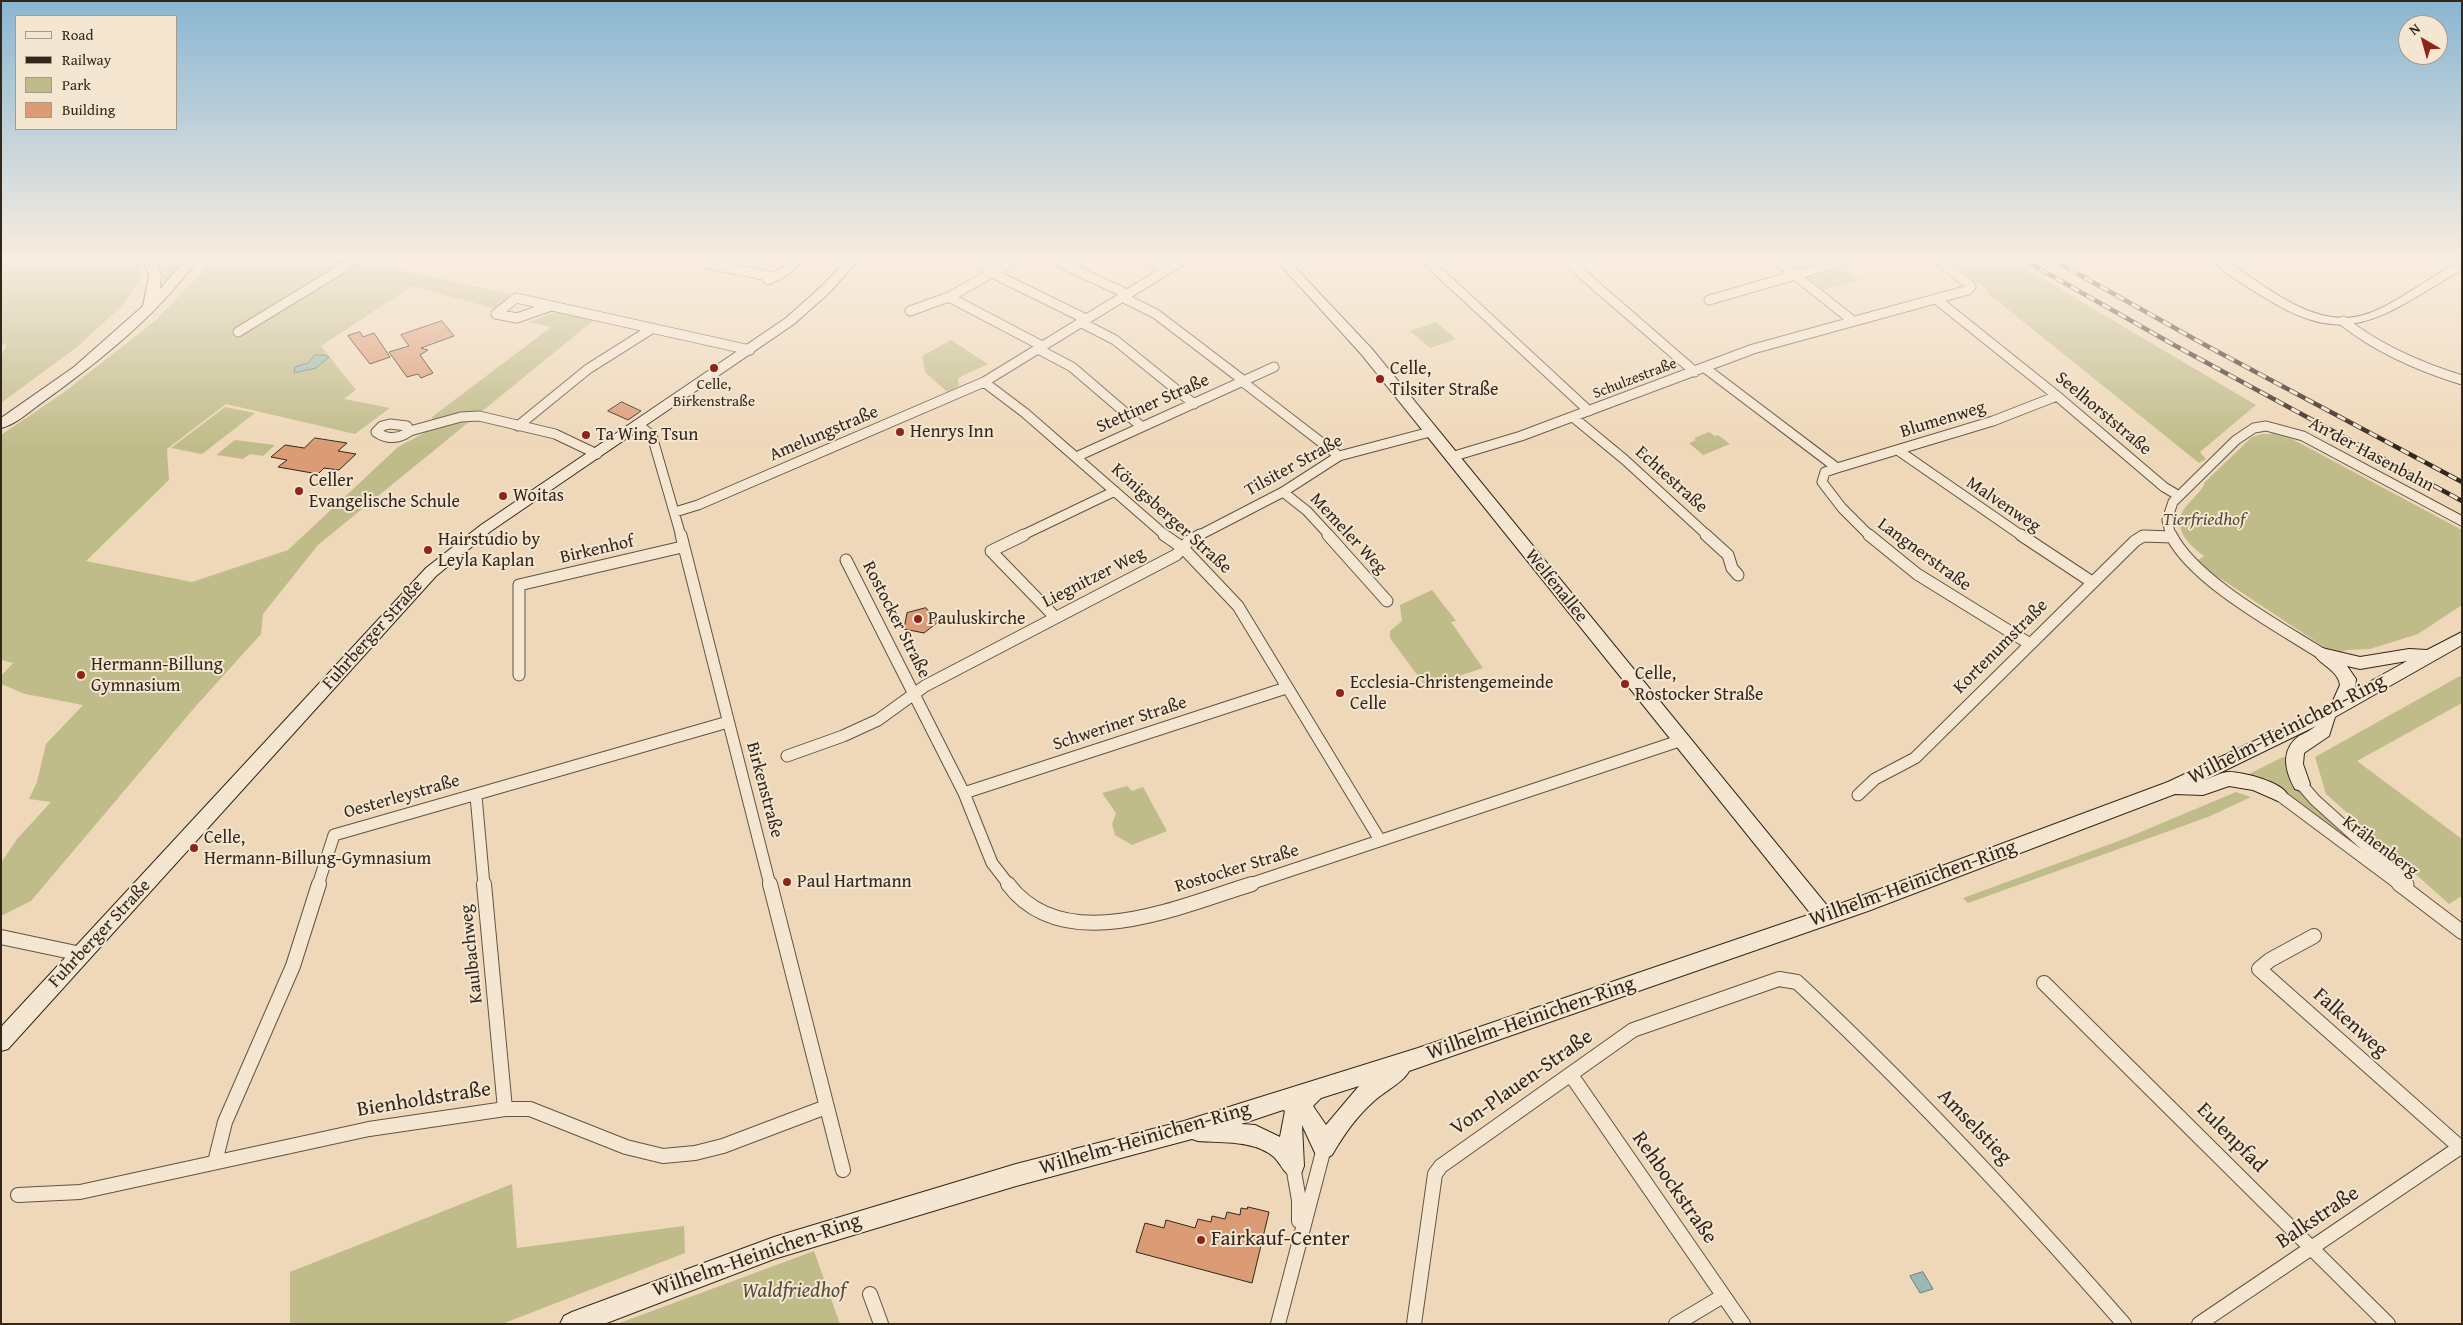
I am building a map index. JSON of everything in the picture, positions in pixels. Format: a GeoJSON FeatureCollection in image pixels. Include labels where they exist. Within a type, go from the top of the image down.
{"type":"FeatureCollection","features":[{"type":"Feature","properties":{"kind":"main road"},"geometry":{"type":"LineString","coordinates":[[1,424],[65,379],[131,322]]}},
{"type":"Feature","properties":{"kind":"main road","name":"Fuhrberger Straße"},"geometry":{"type":"LineString","coordinates":[[1,1042],[431,572],[469,540],[789,322]]}},
{"type":"Feature","properties":{"kind":"main road","name":"Welfenallee"},"geometry":{"type":"LineString","coordinates":[[1340,322],[1367,352],[1825,917]]}},
{"type":"Feature","properties":{"kind":"main road"},"geometry":{"type":"LineString","coordinates":[[2336,322],[2347,325],[2356,322]]}},
{"type":"Feature","properties":{"kind":"main road","name":"Wilhelm-Heinichen-Ring"},"geometry":{"type":"LineString","coordinates":[[1316,1090],[1418,1058],[1825,917],[2174,787],[2333,711],[2462,638]]}},
{"type":"Feature","properties":{"kind":"main road"},"geometry":{"type":"LineString","coordinates":[[2322,654],[2360,664],[2409,656],[2431,656]]}},
{"type":"Feature","properties":{"kind":"main road"},"geometry":{"type":"LineString","coordinates":[[2301,784],[2293,764],[2294,753],[2303,742],[2323,731],[2333,711],[2349,690],[2348,680],[2340,668],[2322,654]]}},
{"type":"Feature","properties":{"kind":"main road"},"geometry":{"type":"LineString","coordinates":[[2174,787],[2203,788],[2229,779],[2256,784],[2278,794]]}},
{"type":"Feature","properties":{"kind":"main road"},"geometry":{"type":"LineString","coordinates":[[1324,1148],[1336,1126],[1359,1099],[1386,1077],[1418,1058]]}},
{"type":"Feature","properties":{"kind":"main road"},"geometry":{"type":"LineString","coordinates":[[1290,1104],[1316,1090]]}},
{"type":"Feature","properties":{"kind":"main road"},"geometry":{"type":"LineString","coordinates":[[1290,1104],[1304,1110],[1318,1127],[1324,1148]]}},
{"type":"Feature","properties":{"kind":"main road"},"geometry":{"type":"LineString","coordinates":[[1290,1104],[1293,1166]]}},
{"type":"Feature","properties":{"kind":"main road","name":"Wilhelm-Heinichen-Ring"},"geometry":{"type":"LineString","coordinates":[[572,1324],[774,1248],[874,1216],[1290,1104]]}},
{"type":"Feature","properties":{"kind":"main road"},"geometry":{"type":"LineString","coordinates":[[1184,1131],[1255,1136],[1282,1150],[1293,1166]]}},
{"type":"Feature","properties":{"kind":"street"},"geometry":{"type":"LineString","coordinates":[[238,332],[255,322]]}},
{"type":"Feature","properties":{"kind":"street"},"geometry":{"type":"LineString","coordinates":[[624,322],[750,350]]}},
{"type":"Feature","properties":{"kind":"street"},"geometry":{"type":"LineString","coordinates":[[994,322],[1072,367],[1142,426]]}},
{"type":"Feature","properties":{"kind":"street","name":"Amelungstraße"},"geometry":{"type":"LineString","coordinates":[[674,512],[698,505],[984,382],[1082,322]]}},
{"type":"Feature","properties":{"kind":"street"},"geometry":{"type":"LineString","coordinates":[[1084,322],[1115,340],[1194,404]]}},
{"type":"Feature","properties":{"kind":"street"},"geometry":{"type":"LineString","coordinates":[[1166,322],[1339,456]]}},
{"type":"Feature","properties":{"kind":"street"},"geometry":{"type":"LineString","coordinates":[[1493,322],[1589,411]]}},
{"type":"Feature","properties":{"kind":"street"},"geometry":{"type":"LineString","coordinates":[[1641,322],[1700,370],[1837,468]]}},
{"type":"Feature","properties":{"kind":"street","name":"Schulzestraße"},"geometry":{"type":"LineString","coordinates":[[1451,457],[1521,436],[1754,349],[1851,322]]}},
{"type":"Feature","properties":{"kind":"street","name":"Seelhorststraße"},"geometry":{"type":"LineString","coordinates":[[1964,322],[2057,396],[2164,487],[2179,496]]}},
{"type":"Feature","properties":{"kind":"street"},"geometry":{"type":"LineString","coordinates":[[2347,325],[2360,336],[2444,375],[2462,380]]}},
{"type":"Feature","properties":{"kind":"street"},"geometry":{"type":"LineString","coordinates":[[518,426],[588,369],[653,328]]}},
{"type":"Feature","properties":{"kind":"street","name":"Stettiner Straße"},"geometry":{"type":"LineString","coordinates":[[1076,457],[1274,367]]}},
{"type":"Feature","properties":{"kind":"street","name":"Königsberger Straße"},"geometry":{"type":"LineString","coordinates":[[984,382],[1025,413],[1172,542],[1183,548],[1238,606],[1286,688],[1380,840]]}},
{"type":"Feature","properties":{"kind":"street","name":"Blumenweg"},"geometry":{"type":"LineString","coordinates":[[1837,468],[1994,422],[2057,396]]}},
{"type":"Feature","properties":{"kind":"street"},"geometry":{"type":"LineString","coordinates":[[410,431],[461,417],[479,416],[556,434],[596,454]]}},
{"type":"Feature","properties":{"kind":"street","name":"Echtestraße"},"geometry":{"type":"LineString","coordinates":[[1573,417],[1625,460],[1728,555],[1732,568],[1738,575]]}},
{"type":"Feature","properties":{"kind":"street","name":"Birkenstraße"},"geometry":{"type":"LineString","coordinates":[[640,425],[652,436],[674,512],[842,1170]]}},
{"type":"Feature","properties":{"kind":"street","name":"An der Hasenbahn"},"geometry":{"type":"LineString","coordinates":[[2179,496],[2243,433],[2264,426],[2291,431],[2462,521]]}},
{"type":"Feature","properties":{"kind":"street","name":"Tilsiter Straße"},"geometry":{"type":"LineString","coordinates":[[1183,548],[1189,541],[1283,492],[1339,456],[1430,432]]}},
{"type":"Feature","properties":{"kind":"street","name":"Malvenweg"},"geometry":{"type":"LineString","coordinates":[[1899,451],[2011,530],[2092,582]]}},
{"type":"Feature","properties":{"kind":"street","name":"Langnerstraße"},"geometry":{"type":"LineString","coordinates":[[1837,468],[1825,472],[1822,482],[1838,505],[1872,539],[1914,571],[2030,644]]}},
{"type":"Feature","properties":{"kind":"street"},"geometry":{"type":"LineString","coordinates":[[1056,617],[991,551],[1115,491]]}},
{"type":"Feature","properties":{"kind":"street","name":"Memeler Weg"},"geometry":{"type":"LineString","coordinates":[[1283,492],[1307,510],[1387,601]]}},
{"type":"Feature","properties":{"kind":"street"},"geometry":{"type":"LineString","coordinates":[[2179,496],[2167,513],[2167,522],[2172,537],[2183,552],[2206,575],[2322,654]]}},
{"type":"Feature","properties":{"kind":"street","name":"Kortenumstraße"},"geometry":{"type":"LineString","coordinates":[[1858,795],[1875,779],[1915,758],[2130,545],[2143,536],[2172,537]]}},
{"type":"Feature","properties":{"kind":"street","name":"Birkenhof"},"geometry":{"type":"LineString","coordinates":[[519,675],[519,585],[682,547]]}},
{"type":"Feature","properties":{"kind":"street","name":"Liegnitzer Weg"},"geometry":{"type":"LineString","coordinates":[[915,695],[925,686],[1176,555],[1183,548]]}},
{"type":"Feature","properties":{"kind":"street","name":"Rostocker Straße"},"geometry":{"type":"LineString","coordinates":[[846,560],[964,793],[992,863],[1017,896],[1042,912],[1073,922],[1108,923],[1149,915],[1297,870],[1380,840],[1682,740]]}},
{"type":"Feature","properties":{"kind":"street","name":"Schweriner Straße"},"geometry":{"type":"LineString","coordinates":[[964,793],[1286,688]]}},
{"type":"Feature","properties":{"kind":"street","name":"Rostocker Straße"},"geometry":{"type":"LineString","coordinates":[[787,756],[836,740],[901,707],[915,695]]}},
{"type":"Feature","properties":{"kind":"street","name":"Oesterleystraße"},"geometry":{"type":"LineString","coordinates":[[215,1162],[225,1122],[293,966],[334,835],[476,796],[728,722]]}},
{"type":"Feature","properties":{"kind":"street","name":"Krähenberg"},"geometry":{"type":"LineString","coordinates":[[2301,784],[2315,800],[2460,931]]}},
{"type":"Feature","properties":{"kind":"street","name":"Krähenberg"},"geometry":{"type":"LineString","coordinates":[[2278,794],[2460,931]]}},
{"type":"Feature","properties":{"kind":"street","name":"Kaulbachweg"},"geometry":{"type":"LineString","coordinates":[[476,796],[505,1109]]}},
{"type":"Feature","properties":{"kind":"street","name":"Falkenweg"},"geometry":{"type":"LineString","coordinates":[[2314,936],[2270,960],[2259,969],[2461,1148]]}},
{"type":"Feature","properties":{"kind":"street"},"geometry":{"type":"LineString","coordinates":[[1,938],[81,954]]}},
{"type":"Feature","properties":{"kind":"street","name":"Von-Plauen-Straße"},"geometry":{"type":"LineString","coordinates":[[1414,1324],[1435,1174],[1441,1166],[1633,1030],[1779,979]]}},
{"type":"Feature","properties":{"kind":"street","name":"Amselstieg"},"geometry":{"type":"LineString","coordinates":[[1779,979],[1797,982],[1908,1088],[2020,1205],[2124,1324]]}},
{"type":"Feature","properties":{"kind":"street","name":"Eulenpfad"},"geometry":{"type":"LineString","coordinates":[[2044,983],[2388,1324]]}},
{"type":"Feature","properties":{"kind":"street","name":"Rehbockstraße"},"geometry":{"type":"LineString","coordinates":[[1571,1075],[1743,1324]]}},
{"type":"Feature","properties":{"kind":"street","name":"Bienholdstraße"},"geometry":{"type":"LineString","coordinates":[[18,1195],[80,1192],[369,1129],[505,1109],[530,1109],[626,1147],[663,1156],[695,1153],[723,1146],[826,1107]]}},
{"type":"Feature","properties":{"kind":"street"},"geometry":{"type":"LineString","coordinates":[[1278,1324],[1324,1148]]}},
{"type":"Feature","properties":{"kind":"street","name":"Balkstraße"},"geometry":{"type":"LineString","coordinates":[[2199,1324],[2461,1148]]}},
{"type":"Feature","properties":{"kind":"street"},"geometry":{"type":"LineString","coordinates":[[1293,1166],[1299,1200],[1299,1241]]}},
{"type":"Feature","properties":{"kind":"street"},"geometry":{"type":"LineString","coordinates":[[870,1294],[881,1324]]}},
{"type":"Feature","properties":{"kind":"street"},"geometry":{"type":"LineString","coordinates":[[1676,1324],[1723,1296]]}},
{"type":"Feature","properties":{"kind":"green space"},"geometry":{"type":"Polygon","coordinates":[[[1,322],[105,322],[77,347],[1,403],[1,355],[7,345],[1,344],[1,322]]]}},
{"type":"Feature","properties":{"kind":"green space"},"geometry":{"type":"Polygon","coordinates":[[[154,322],[358,322],[321,346],[356,390],[344,399],[390,408],[355,434],[226,404],[167,449],[169,480],[86,561],[192,582],[288,550],[398,447],[432,429],[432,417],[551,327],[529,322],[592,322],[318,545],[263,614],[261,634],[195,707],[31,901],[1,916],[1,863],[17,839],[51,802],[29,799],[37,782],[46,744],[83,705],[25,694],[1,684],[1,676],[13,663],[1,660],[1,435],[63,393],[154,322]]]}},
{"type":"Feature","properties":{"kind":"green space"},"geometry":{"type":"Polygon","coordinates":[[[1436,322],[1456,339],[1430,348],[1410,331],[1436,322]]]}},
{"type":"Feature","properties":{"kind":"green space"},"geometry":{"type":"Polygon","coordinates":[[[2023,322],[2115,322],[2256,405],[2200,452],[2206,459],[2199,463],[2023,322]]]}},
{"type":"Feature","properties":{"kind":"green space"},"geometry":{"type":"Polygon","coordinates":[[[951,340],[988,364],[958,378],[959,386],[947,392],[925,372],[922,356],[951,340]]]}},
{"type":"Feature","properties":{"kind":"green space"},"geometry":{"type":"Polygon","coordinates":[[[225,407],[255,413],[202,454],[171,448],[225,407]]]}},
{"type":"Feature","properties":{"kind":"green space"},"geometry":{"type":"Polygon","coordinates":[[[1709,432],[1715,436],[1718,435],[1730,444],[1703,455],[1689,443],[1696,440],[1694,438],[1709,432]]]}},
{"type":"Feature","properties":{"kind":"green space","name":"Tierfriedhof"},"geometry":{"type":"Polygon","coordinates":[[[2262,434],[2274,434],[2292,439],[2462,530],[2462,605],[2418,634],[2370,649],[2347,650],[2338,653],[2330,651],[2200,565],[2198,560],[2204,556],[2191,545],[2182,533],[2180,519],[2182,511],[2200,491],[2205,482],[2252,437],[2262,434]]]}},
{"type":"Feature","properties":{"kind":"green space"},"geometry":{"type":"Polygon","coordinates":[[[235,440],[275,445],[263,456],[250,454],[243,459],[216,455],[235,440]]]}},
{"type":"Feature","properties":{"kind":"green space"},"geometry":{"type":"Polygon","coordinates":[[[1432,590],[1456,621],[1451,622],[1483,668],[1426,687],[1390,638],[1390,631],[1402,621],[1400,605],[1432,590]]]}},
{"type":"Feature","properties":{"kind":"green space"},"geometry":{"type":"Polygon","coordinates":[[[2460,676],[2462,677],[2462,703],[2357,761],[2462,839],[2462,896],[2449,904],[2326,794],[2315,757],[2460,676]]]}},
{"type":"Feature","properties":{"kind":"green space"},"geometry":{"type":"Polygon","coordinates":[[[2283,757],[2287,758],[2309,801],[2353,844],[2245,776],[2283,757]]]}},
{"type":"Feature","properties":{"kind":"green space"},"geometry":{"type":"Polygon","coordinates":[[[1127,786],[1132,791],[1143,787],[1167,831],[1132,845],[1115,835],[1112,824],[1116,813],[1102,793],[1127,786]]]}},
{"type":"Feature","properties":{"kind":"green space"},"geometry":{"type":"Polygon","coordinates":[[[2236,792],[2251,797],[2208,817],[1968,903],[1963,898],[2124,839],[2236,792]]]}},
{"type":"Feature","properties":{"kind":"green space"},"geometry":{"type":"Polygon","coordinates":[[[512,1184],[517,1248],[684,1226],[685,1253],[502,1324],[290,1324],[290,1272],[512,1184]]]}},
{"type":"Feature","properties":{"kind":"green space","name":"Waldfriedhof"},"geometry":{"type":"Polygon","coordinates":[[[814,1251],[840,1324],[617,1324],[814,1251]]]}},
{"type":"Feature","properties":{"kind":"water"},"geometry":{"type":"Polygon","coordinates":[[[315,355],[329,357],[316,368],[294,373],[295,367],[308,363],[315,355]]]}},
{"type":"Feature","properties":{"kind":"water"},"geometry":{"type":"Polygon","coordinates":[[[1923,1272],[1933,1289],[1920,1293],[1910,1276],[1923,1272]]]}},
{"type":"Feature","properties":{"kind":"building"},"geometry":{"type":"Polygon","coordinates":[[[443,322],[454,336],[421,348],[428,350],[420,355],[433,373],[421,378],[418,374],[407,377],[389,352],[409,346],[401,335],[443,322]]]}},
{"type":"Feature","properties":{"kind":"building"},"geometry":{"type":"Polygon","coordinates":[[[360,332],[363,337],[374,333],[390,357],[370,364],[348,336],[360,332]]]}},
{"type":"Feature","properties":{"kind":"building"},"geometry":{"type":"Polygon","coordinates":[[[622,402],[641,411],[628,420],[608,411],[622,402]]]}},
{"type":"Feature","properties":{"kind":"building","name":"Celler Evangelische Schule"},"geometry":{"type":"Polygon","coordinates":[[[315,438],[347,443],[338,451],[356,454],[339,470],[324,468],[318,474],[278,467],[287,460],[271,457],[285,445],[304,448],[315,438]]]}},
{"type":"Feature","properties":{"kind":"building","name":"Pauluskirche"},"geometry":{"type":"Polygon","coordinates":[[[926,608],[938,622],[924,633],[904,629],[907,613],[926,608]]]}},
{"type":"Feature","properties":{"kind":"building","name":"Fairkauf-Center"},"geometry":{"type":"Polygon","coordinates":[[[1248,1207],[1269,1212],[1252,1283],[1136,1252],[1145,1223],[1164,1228],[1166,1220],[1195,1228],[1198,1219],[1211,1222],[1212,1216],[1225,1219],[1227,1212],[1240,1215],[1241,1208],[1247,1209],[1248,1207]]]}},
{"type":"Feature","properties":{"kind":"railway"},"geometry":{"type":"LineString","coordinates":[[2133,322],[2462,501]]}},
{"type":"Feature","properties":{"kind":"railway"},"geometry":{"type":"LineString","coordinates":[[2164,322],[2462,482]]}},
{"type":"Feature","properties":{"kind":"place","name":"Celle, Birkenstraße"},"geometry":{"type":"Point","coordinates":[714,368]}},
{"type":"Feature","properties":{"kind":"place","name":"Celle, Tilsiter Straße"},"geometry":{"type":"Point","coordinates":[1380,379]}},
{"type":"Feature","properties":{"kind":"place","name":"Henrys Inn"},"geometry":{"type":"Point","coordinates":[900,432]}},
{"type":"Feature","properties":{"kind":"place","name":"Ta Wing Tsun"},"geometry":{"type":"Point","coordinates":[586,435]}},
{"type":"Feature","properties":{"kind":"place","name":"Celler Evangelische Schule"},"geometry":{"type":"Point","coordinates":[299,491]}},
{"type":"Feature","properties":{"kind":"place","name":"Woitas"},"geometry":{"type":"Point","coordinates":[503,496]}},
{"type":"Feature","properties":{"kind":"place","name":"Hairstudio by Leyla Kaplan"},"geometry":{"type":"Point","coordinates":[428,550]}},
{"type":"Feature","properties":{"kind":"place","name":"Pauluskirche"},"geometry":{"type":"Point","coordinates":[918,619]}},
{"type":"Feature","properties":{"kind":"place","name":"Hermann-Billung Gymnasium"},"geometry":{"type":"Point","coordinates":[81,675]}},
{"type":"Feature","properties":{"kind":"place","name":"Celle, Rostocker Straße"},"geometry":{"type":"Point","coordinates":[1625,684]}},
{"type":"Feature","properties":{"kind":"place","name":"Ecclesia-Christengemeinde Celle"},"geometry":{"type":"Point","coordinates":[1340,693]}},
{"type":"Feature","properties":{"kind":"place","name":"Celle, Hermann-Billung-Gymnasium"},"geometry":{"type":"Point","coordinates":[194,848]}},
{"type":"Feature","properties":{"kind":"place","name":"Paul Hartmann"},"geometry":{"type":"Point","coordinates":[787,882]}},
{"type":"Feature","properties":{"kind":"place","name":"Fairkauf-Center"},"geometry":{"type":"Point","coordinates":[1201,1240]}}]}
